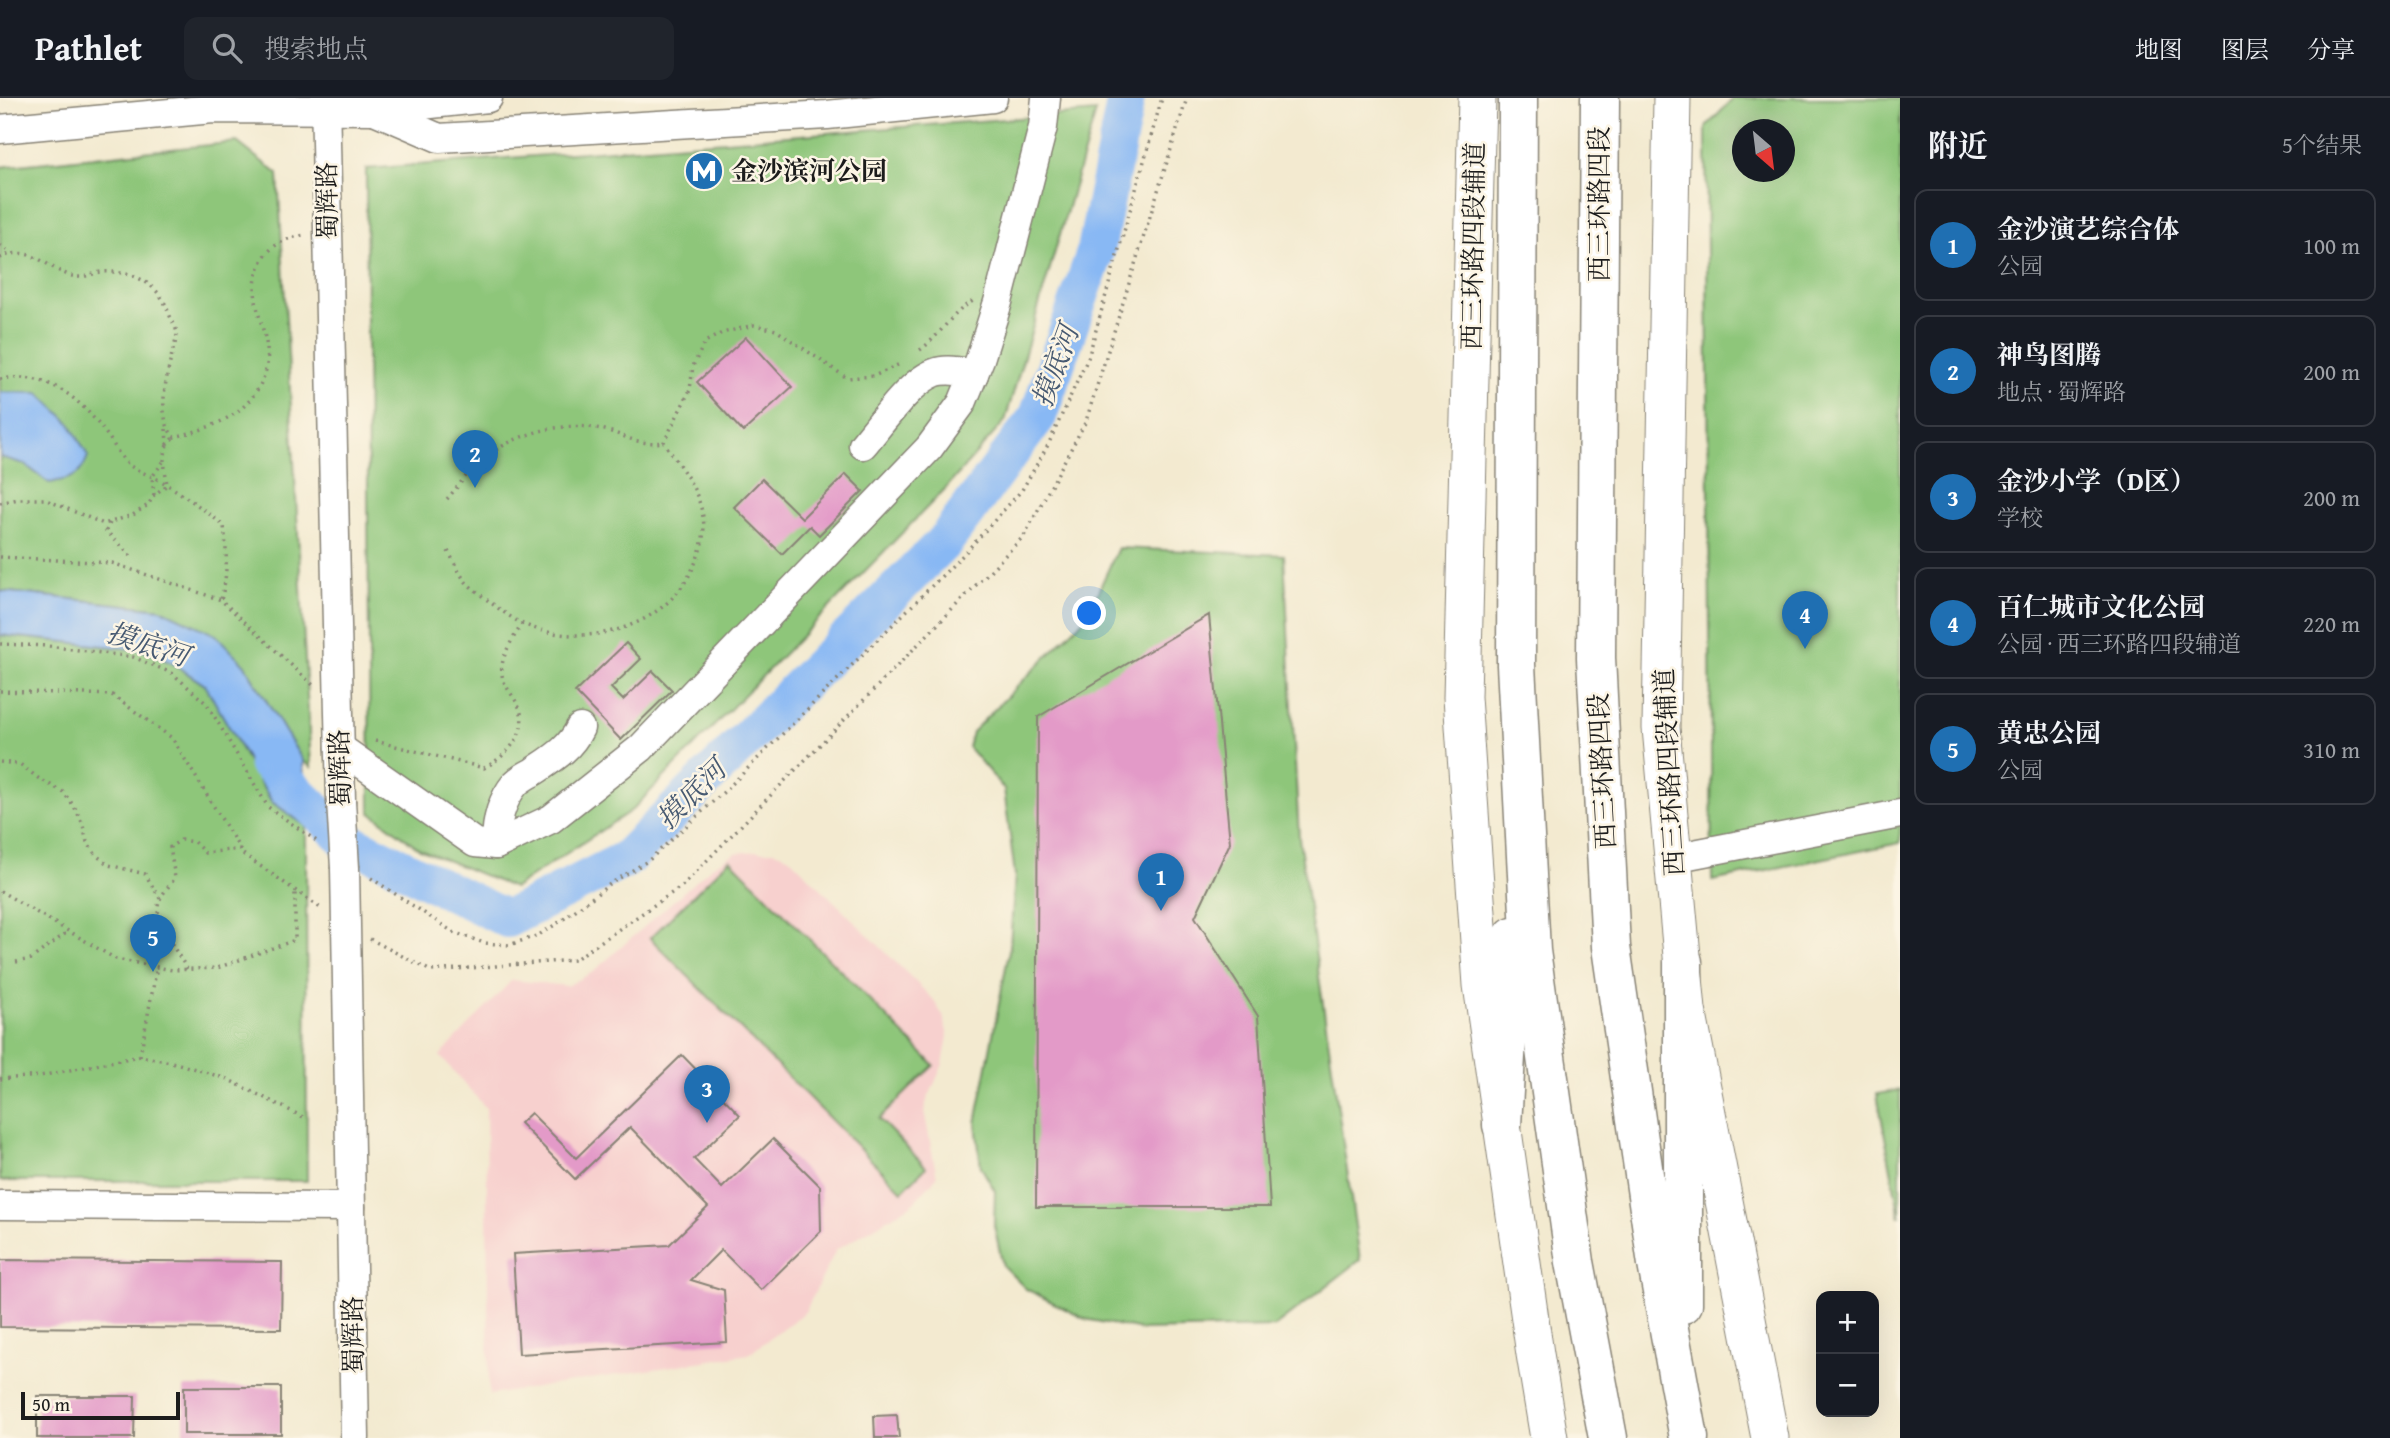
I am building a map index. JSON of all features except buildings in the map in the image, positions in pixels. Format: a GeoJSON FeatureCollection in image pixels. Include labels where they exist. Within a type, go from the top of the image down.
{"type":"FeatureCollection","features":[{"type":"Feature","properties":{"kind":"highway"},"geometry":{"type":"LineString","coordinates":[[1518,98],[1516,665],[1531,951],[1575,1262],[1608,1438]]}},
{"type":"Feature","properties":{"kind":"highway","name":"西三环路四段"},"geometry":{"type":"LineString","coordinates":[[1600,98],[1596,657],[1612,947],[1657,1264],[1686,1421]]}},
{"type":"Feature","properties":{"kind":"highway"},"geometry":{"type":"LineString","coordinates":[[1502,1125],[1522,774]]}},
{"type":"Feature","properties":{"kind":"highway"},"geometry":{"type":"LineString","coordinates":[[1683,962],[1686,1421]]}},
{"type":"Feature","properties":{"kind":"main road","name":"西三环路四段辅道"},"geometry":{"type":"LineString","coordinates":[[1477,98],[1462,697],[1482,985],[1549,1438]]}},
{"type":"Feature","properties":{"kind":"main road","name":"西三环路四段辅道"},"geometry":{"type":"LineString","coordinates":[[1672,98],[1661,728],[1687,1010],[1770,1438]]}},
{"type":"Feature","properties":{"kind":"street"},"geometry":{"type":"LineString","coordinates":[[0,129],[213,109],[488,98]]}},
{"type":"Feature","properties":{"kind":"street"},"geometry":{"type":"LineString","coordinates":[[384,104],[439,138],[827,115],[993,98]]}},
{"type":"Feature","properties":{"kind":"street"},"geometry":{"type":"LineString","coordinates":[[339,729],[475,843],[496,845],[551,819],[641,748],[929,449],[962,402],[998,302],[1043,127],[1046,98]]}},
{"type":"Feature","properties":{"kind":"street","name":"蜀辉路"},"geometry":{"type":"LineString","coordinates":[[325,103],[341,801],[356,872],[347,927],[355,1438]]}},
{"type":"Feature","properties":{"kind":"street"},"geometry":{"type":"LineString","coordinates":[[863,444],[919,381],[939,371],[956,370],[974,374]]}},
{"type":"Feature","properties":{"kind":"street"},"geometry":{"type":"LineString","coordinates":[[496,845],[496,825],[516,783],[557,756],[574,741],[580,728]]}},
{"type":"Feature","properties":{"kind":"street"},"geometry":{"type":"LineString","coordinates":[[1673,858],[1900,814]]}},
{"type":"Feature","properties":{"kind":"street"},"geometry":{"type":"LineString","coordinates":[[0,1205],[351,1207]]}},
{"type":"Feature","properties":{"kind":"path"},"geometry":{"type":"LineString","coordinates":[[356,872],[453,932],[484,943],[509,945],[539,935],[561,922],[610,884],[649,860],[728,788],[963,555],[1022,489],[1048,445],[1088,358],[1162,98]]}},
{"type":"Feature","properties":{"kind":"path"},"geometry":{"type":"LineString","coordinates":[[0,691],[111,695],[172,738],[243,854],[347,927],[431,971],[574,960],[682,886],[1024,536],[1086,421],[1187,98]]}},
{"type":"Feature","properties":{"kind":"path"},"geometry":{"type":"LineString","coordinates":[[167,444],[174,437],[209,429],[234,416],[253,395],[265,375],[267,344],[258,319],[254,296],[256,272],[267,252],[289,237],[312,234]]}},
{"type":"Feature","properties":{"kind":"path"},"geometry":{"type":"LineString","coordinates":[[0,245],[11,253]]}},
{"type":"Feature","properties":{"kind":"path"},"geometry":{"type":"LineString","coordinates":[[0,258],[11,253],[25,253],[79,277],[101,272],[126,274],[149,283],[164,303],[177,333],[166,386],[167,444],[164,460],[167,485]]}},
{"type":"Feature","properties":{"kind":"path"},"geometry":{"type":"LineString","coordinates":[[915,354],[933,341],[960,308],[979,298],[998,302]]}},
{"type":"Feature","properties":{"kind":"path"},"geometry":{"type":"LineString","coordinates":[[664,442],[690,390],[693,366],[705,342],[722,333],[754,325],[776,330],[847,379],[874,376],[906,361]]}},
{"type":"Feature","properties":{"kind":"path"},"geometry":{"type":"LineString","coordinates":[[0,379],[15,377],[51,384],[72,396],[91,414],[128,464],[167,485],[224,526],[227,578],[221,600]]}},
{"type":"Feature","properties":{"kind":"path"},"geometry":{"type":"LineString","coordinates":[[447,499],[478,463],[508,442],[544,431],[573,426],[602,429],[647,444],[664,442]]}},
{"type":"Feature","properties":{"kind":"path"},"geometry":{"type":"LineString","coordinates":[[166,427],[174,437]]}},
{"type":"Feature","properties":{"kind":"path"},"geometry":{"type":"LineString","coordinates":[[448,551],[467,582],[522,624],[570,637],[608,632],[633,625],[662,609],[687,582],[701,551],[704,536],[703,513],[692,482],[664,442]]}},
{"type":"Feature","properties":{"kind":"path"},"geometry":{"type":"LineString","coordinates":[[154,495],[152,477],[164,460]]}},
{"type":"Feature","properties":{"kind":"path"},"geometry":{"type":"LineString","coordinates":[[0,503],[18,499],[44,499],[104,524],[133,515],[148,505],[154,495],[167,485]]}},
{"type":"Feature","properties":{"kind":"path"},"geometry":{"type":"LineString","coordinates":[[93,519],[133,558]]}},
{"type":"Feature","properties":{"kind":"path"},"geometry":{"type":"LineString","coordinates":[[106,531],[110,523]]}},
{"type":"Feature","properties":{"kind":"path"},"geometry":{"type":"LineString","coordinates":[[0,557],[112,563],[221,600],[339,729],[391,746],[484,768],[508,752],[515,741],[520,724],[521,713],[502,678],[504,658],[522,624]]}},
{"type":"Feature","properties":{"kind":"path"},"geometry":{"type":"LineString","coordinates":[[0,644],[48,646],[133,657],[173,673],[207,704],[268,807],[321,844]]}},
{"type":"Feature","properties":{"kind":"path"},"geometry":{"type":"LineString","coordinates":[[0,762],[20,764],[38,779],[63,792],[74,806],[87,842],[96,855],[109,865],[145,874],[161,900]]}},
{"type":"Feature","properties":{"kind":"path"},"geometry":{"type":"LineString","coordinates":[[187,970],[162,923],[158,908],[175,878],[170,847],[181,840],[194,842],[205,853],[240,849]]}},
{"type":"Feature","properties":{"kind":"path"},"geometry":{"type":"LineString","coordinates":[[0,891],[116,959],[157,968],[187,970],[217,968],[295,940],[295,889]]}},
{"type":"Feature","properties":{"kind":"path"},"geometry":{"type":"LineString","coordinates":[[16,962],[31,958],[69,931]]}},
{"type":"Feature","properties":{"kind":"path"},"geometry":{"type":"LineString","coordinates":[[140,1056],[157,968]]}},
{"type":"Feature","properties":{"kind":"path"},"geometry":{"type":"LineString","coordinates":[[0,1079],[40,1076],[140,1056],[176,1063],[227,1079],[307,1119]]}},
{"type":"Feature","properties":{"kind":"shaded area"},"geometry":{"type":"Polygon","coordinates":[[[774,851],[788,856],[933,999],[943,1016],[948,1036],[943,1064],[926,1103],[925,1116],[937,1177],[911,1205],[836,1250],[805,1312],[749,1354],[489,1395],[486,1108],[440,1056],[512,980],[567,986],[593,972],[715,864],[735,853],[774,851]]]}},
{"type":"Feature","properties":{"kind":"green space"},"geometry":{"type":"Polygon","coordinates":[[[1734,98],[1900,98],[1900,843],[1712,881],[1706,127],[1734,98]]]}},
{"type":"Feature","properties":{"kind":"green space","name":"金沙滨河公园"},"geometry":{"type":"Polygon","coordinates":[[[1096,112],[1005,421],[946,488],[632,810],[514,888],[420,849],[370,812],[366,169],[1096,112]]]}},
{"type":"Feature","properties":{"kind":"green space"},"geometry":{"type":"Polygon","coordinates":[[[237,142],[278,174],[311,767],[303,761],[244,664],[161,609],[0,591],[0,167],[237,142]]]}},
{"type":"Feature","properties":{"kind":"green space"},"geometry":{"type":"Polygon","coordinates":[[[1118,548],[1284,555],[1299,838],[1360,1260],[1274,1327],[1142,1330],[1085,1319],[1026,1289],[1003,1266],[994,1225],[995,1191],[981,1167],[976,1123],[1010,946],[1015,875],[1004,789],[968,747],[972,732],[1087,616],[1118,548]]]}},
{"type":"Feature","properties":{"kind":"green space"},"geometry":{"type":"Polygon","coordinates":[[[0,635],[142,650],[170,662],[205,685],[272,802],[306,826],[307,1181],[0,1181],[0,635]]]}},
{"type":"Feature","properties":{"kind":"green space"},"geometry":{"type":"Polygon","coordinates":[[[730,859],[934,1065],[879,1119],[926,1167],[902,1191],[650,938],[730,859]]]}},
{"type":"Feature","properties":{"kind":"green space"},"geometry":{"type":"Polygon","coordinates":[[[1900,1090],[1900,1217],[1877,1094],[1900,1090]]]}},
{"type":"Feature","properties":{"kind":"water"},"geometry":{"type":"Polygon","coordinates":[[[0,392],[39,393],[69,422],[88,456],[82,469],[74,476],[49,483],[24,464],[0,457],[0,392]]]}},
{"type":"Feature","properties":{"kind":"water"},"geometry":{"type":"Polygon","coordinates":[[[0,591],[161,609],[216,635],[244,664],[303,761],[306,826],[272,802],[205,685],[170,662],[142,650],[0,635],[0,591]]]}},
{"type":"Feature","properties":{"kind":"waterway","name":"摸底河"},"geometry":{"type":"LineString","coordinates":[[267,763],[346,840],[507,919],[626,859],[945,541],[1038,416],[1096,250],[1126,98]]}},
{"type":"Feature","properties":{"kind":"place","name":"金沙滨河公园"},"geometry":{"type":"Point","coordinates":[704,171]}},
{"type":"Feature","properties":{"kind":"place","name":"神鸟图腾"},"geometry":{"type":"Point","coordinates":[475,488]}},
{"type":"Feature","properties":{"kind":"place","name":"百仁城市文化公园"},"geometry":{"type":"Point","coordinates":[1805,649]}},
{"type":"Feature","properties":{"kind":"place","name":"金沙演艺综合体"},"geometry":{"type":"Point","coordinates":[1161,911]}},
{"type":"Feature","properties":{"kind":"place","name":"黄忠公园"},"geometry":{"type":"Point","coordinates":[153,972]}},
{"type":"Feature","properties":{"kind":"place","name":"金沙小学（D区）"},"geometry":{"type":"Point","coordinates":[707,1123]}}]}
